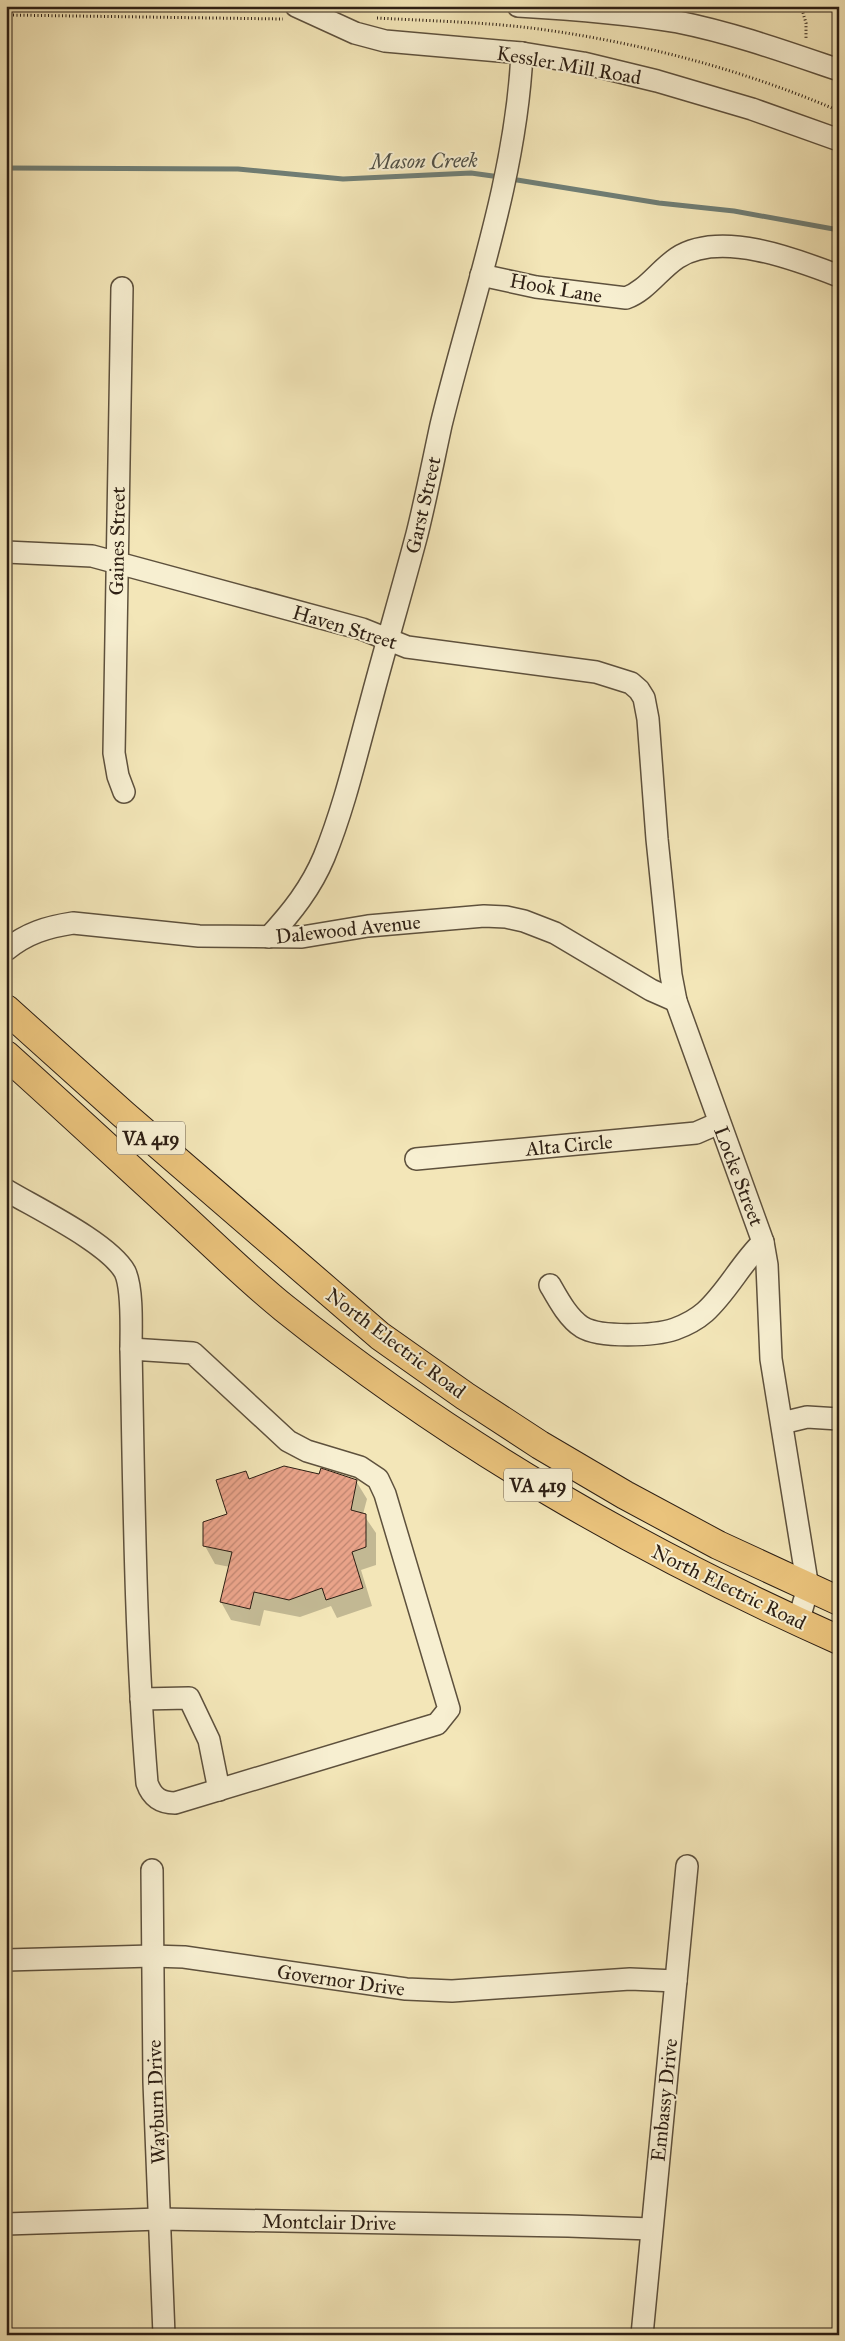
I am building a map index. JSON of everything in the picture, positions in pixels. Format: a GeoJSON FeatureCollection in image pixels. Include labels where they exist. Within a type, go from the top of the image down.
{"type":"FeatureCollection","features":[{"type":"Feature","properties":{"kind":"main road","name":"North Electric Road"},"geometry":{"type":"LineString","coordinates":[[6,1008],[137,1127],[380,1336],[472,1401],[626,1495],[718,1545],[808,1588],[839,1600]]}},
{"type":"Feature","properties":{"kind":"main road","name":"North Electric Road"},"geometry":{"type":"LineString","coordinates":[[6,1055],[262,1289],[365,1370],[518,1473],[595,1519],[701,1576],[839,1640]]}},
{"type":"Feature","properties":{"kind":"street","name":"Kessler Mill Road"},"geometry":{"type":"LineString","coordinates":[[296,6],[355,33],[385,41],[522,53],[583,63],[657,81],[752,109],[839,140]]}},
{"type":"Feature","properties":{"kind":"street"},"geometry":{"type":"LineString","coordinates":[[518,6],[625,14],[680,23],[723,33],[839,70]]}},
{"type":"Feature","properties":{"kind":"street","name":"Garst Street"},"geometry":{"type":"LineString","coordinates":[[269,937],[297,906],[312,884],[341,810],[417,533],[442,424],[496,216],[520,100],[522,53]]}},
{"type":"Feature","properties":{"kind":"street","name":"Hook Lane"},"geometry":{"type":"LineString","coordinates":[[481,275],[536,287],[619,299],[631,296],[677,258],[689,252],[710,246],[762,251],[839,276]]}},
{"type":"Feature","properties":{"kind":"street","name":"Gaines Street"},"geometry":{"type":"LineString","coordinates":[[122,288],[114,753],[118,776],[124,792]]}},
{"type":"Feature","properties":{"kind":"street","name":"Haven Street"},"geometry":{"type":"LineString","coordinates":[[6,552],[92,556],[362,629],[408,647],[613,676],[631,683],[644,698],[649,734]]}},
{"type":"Feature","properties":{"kind":"street","name":"Locke Street"},"geometry":{"type":"LineString","coordinates":[[649,734],[657,839],[671,975],[676,1001],[763,1242],[768,1265],[771,1359],[808,1588],[798,1622]]}},
{"type":"Feature","properties":{"kind":"street","name":"Dalewood Avenue"},"geometry":{"type":"LineString","coordinates":[[6,950],[30,934],[72,923],[199,936],[302,937],[368,926],[474,917],[506,917],[555,933],[650,990],[676,1001]]}},
{"type":"Feature","properties":{"kind":"street","name":"Alta Circle"},"geometry":{"type":"LineString","coordinates":[[416,1159],[696,1133],[719,1123]]}},
{"type":"Feature","properties":{"kind":"street"},"geometry":{"type":"LineString","coordinates":[[6,1190],[89,1238],[107,1253],[125,1273],[131,1303],[131,1348],[136,1588],[141,1699],[150,1791],[156,1798],[165,1803],[175,1803],[432,1727],[442,1720],[449,1709],[385,1494],[378,1478],[360,1467],[307,1451],[288,1442],[193,1353],[131,1348]]}},
{"type":"Feature","properties":{"kind":"street"},"geometry":{"type":"LineString","coordinates":[[550,1285],[575,1322],[584,1328],[627,1334],[659,1333],[694,1321],[705,1312],[724,1292],[752,1253],[763,1242]]}},
{"type":"Feature","properties":{"kind":"street"},"geometry":{"type":"LineString","coordinates":[[782,1423],[807,1417],[839,1419]]}},
{"type":"Feature","properties":{"kind":"street"},"geometry":{"type":"LineString","coordinates":[[141,1699],[190,1698],[209,1740],[219,1790]]}},
{"type":"Feature","properties":{"kind":"street","name":"Embassy Drive"},"geometry":{"type":"LineString","coordinates":[[642,2335],[687,1866]]}},
{"type":"Feature","properties":{"kind":"street","name":"Wayburn Drive"},"geometry":{"type":"LineString","coordinates":[[152,1870],[154,2082],[164,2335]]}},
{"type":"Feature","properties":{"kind":"street","name":"Governor Drive"},"geometry":{"type":"LineString","coordinates":[[6,1960],[152,1956],[184,1957],[406,1989],[452,1991],[630,1979],[676,1981]]}},
{"type":"Feature","properties":{"kind":"street","name":"Montclair Drive"},"geometry":{"type":"LineString","coordinates":[[6,2224],[160,2220],[568,2226],[651,2230]]}},
{"type":"Feature","properties":{"kind":"path"},"geometry":{"type":"LineString","coordinates":[[800,56],[806,38],[806,23],[801,6]]}},
{"type":"Feature","properties":{"kind":"building"},"geometry":{"type":"Polygon","coordinates":[[[284,1466],[319,1474],[321,1468],[357,1480],[351,1510],[366,1514],[366,1547],[352,1552],[363,1588],[326,1600],[322,1588],[289,1600],[254,1592],[250,1609],[220,1602],[232,1552],[203,1546],[203,1522],[227,1514],[216,1480],[246,1471],[249,1479],[284,1466]]]}},
{"type":"Feature","properties":{"kind":"waterway","name":"Mason Creek"},"geometry":{"type":"LineString","coordinates":[[6,168],[238,169],[343,179],[471,173],[500,177]]}},
{"type":"Feature","properties":{"kind":"waterway","name":"Mason Creek"},"geometry":{"type":"LineString","coordinates":[[511,179],[659,203],[734,211],[839,230]]}}]}
